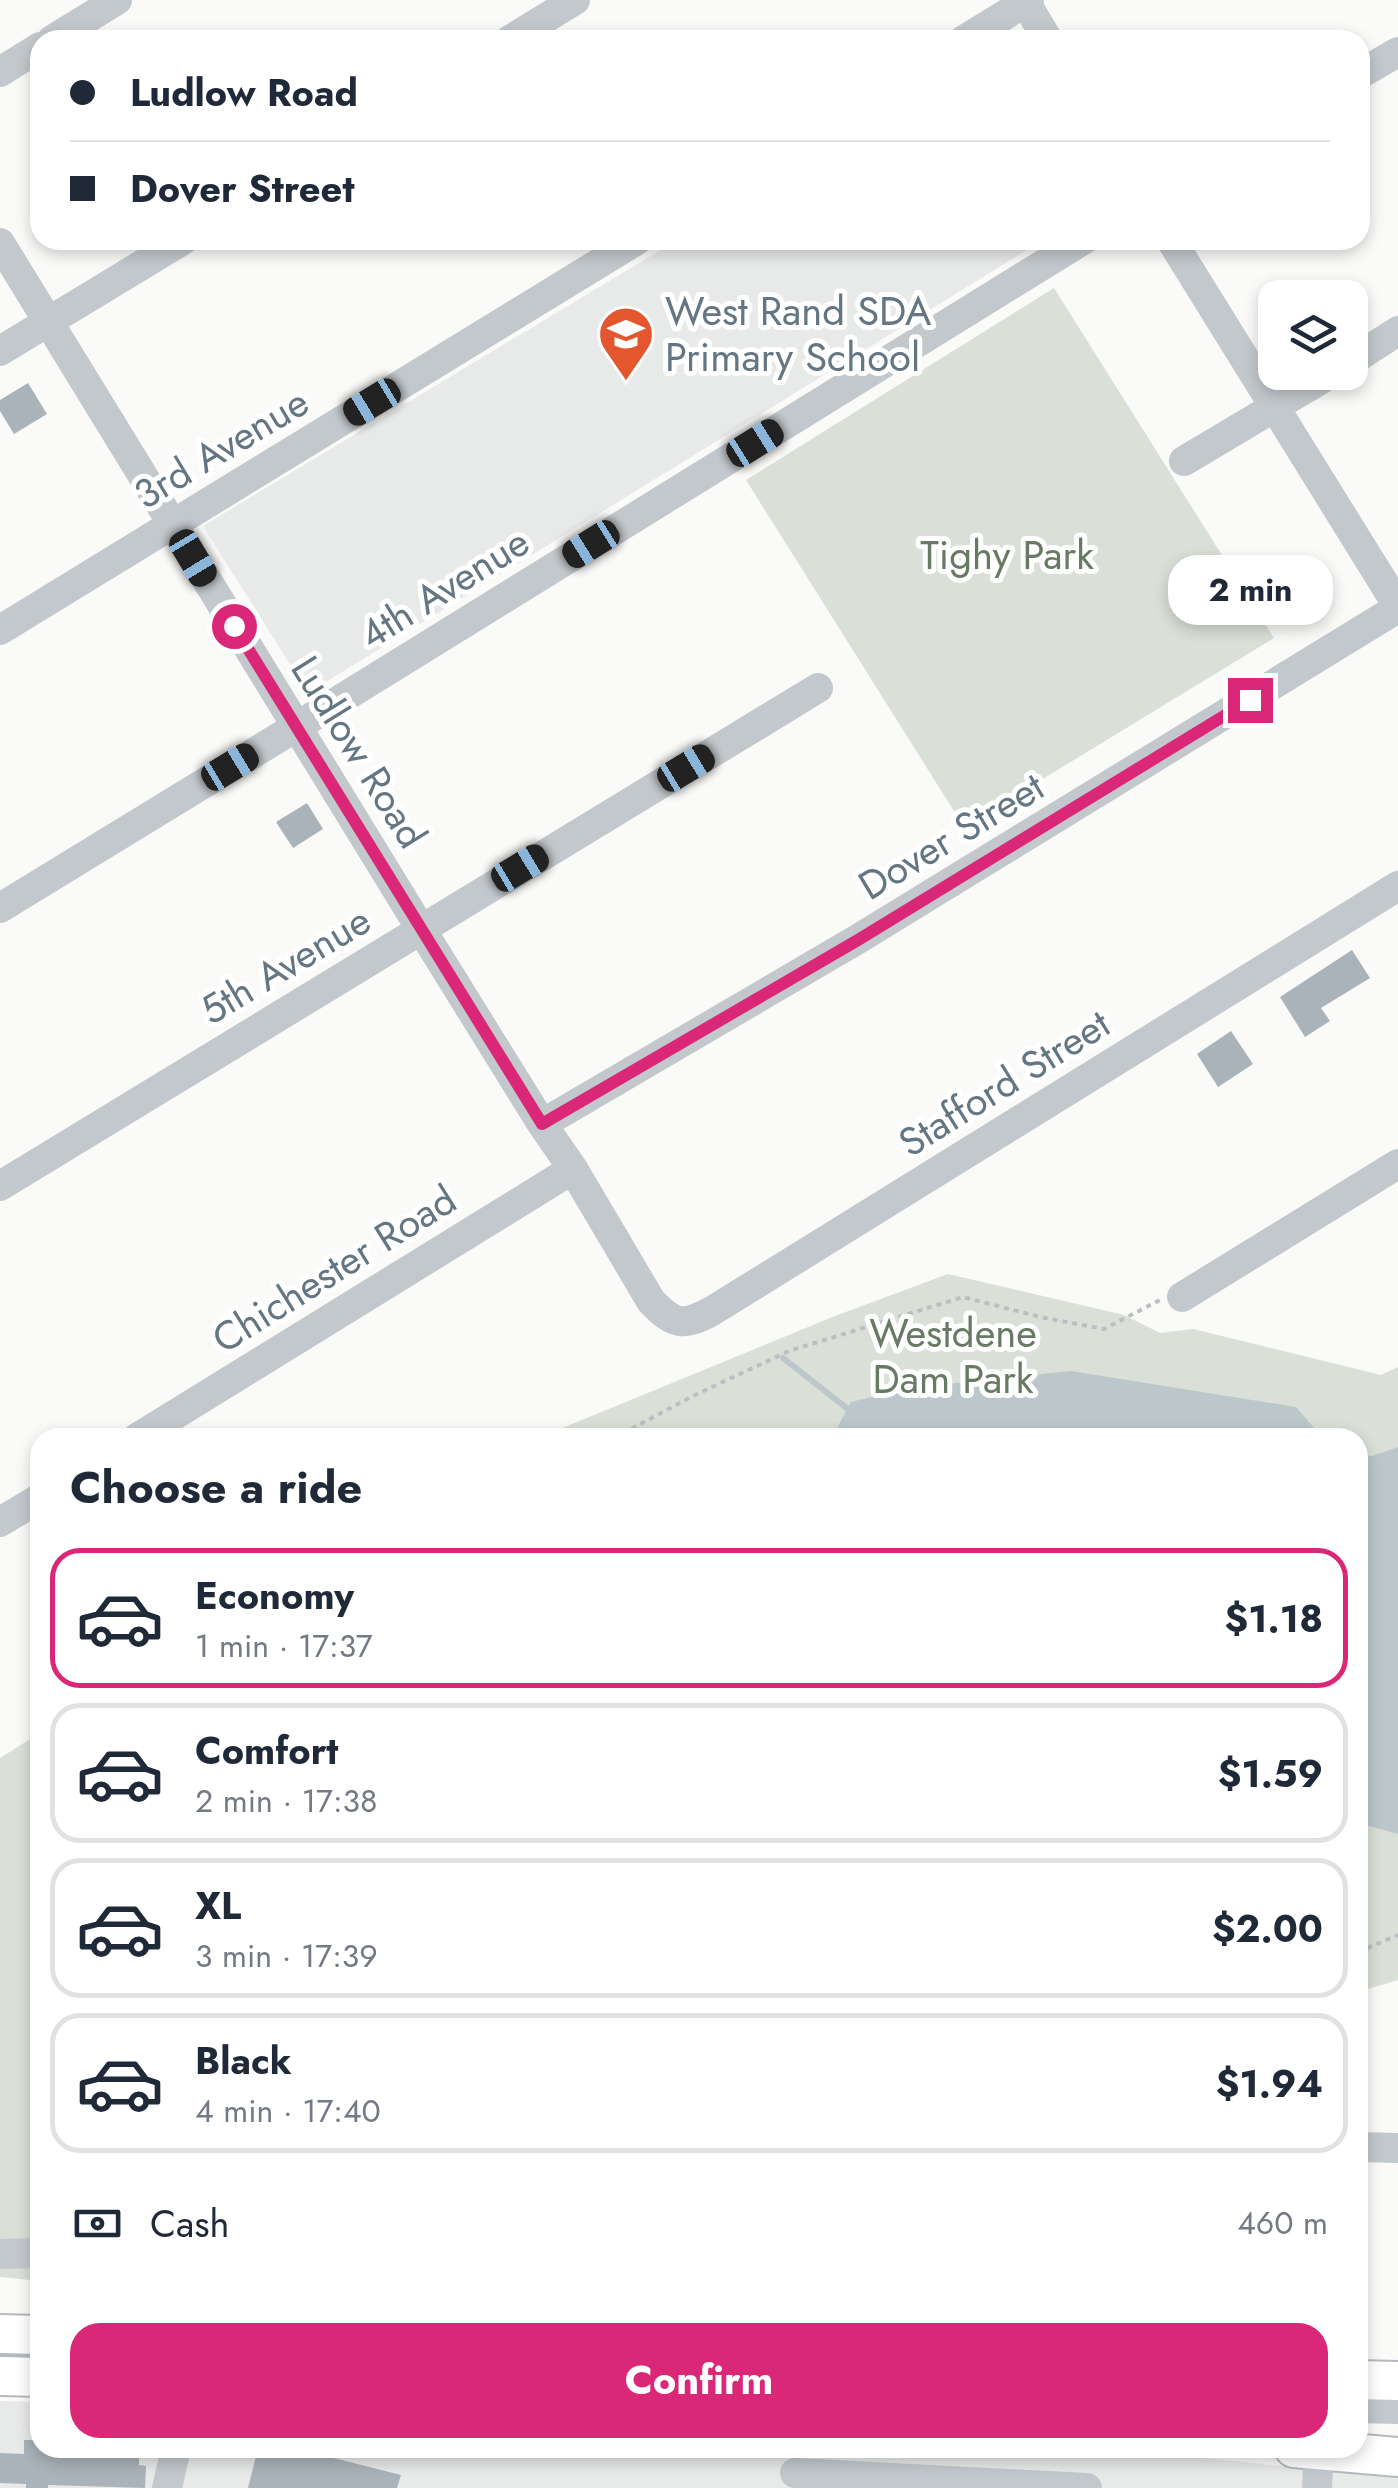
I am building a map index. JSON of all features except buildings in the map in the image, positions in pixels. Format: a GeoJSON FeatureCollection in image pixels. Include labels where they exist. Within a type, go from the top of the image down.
{"type":"FeatureCollection","features":[{"type":"Feature","properties":{"kind":"main road"},"geometry":{"type":"LineString","coordinates":[[0,2334],[30,2335]]}},
{"type":"Feature","properties":{"kind":"main road"},"geometry":{"type":"LineString","coordinates":[[0,2376],[30,2377]]}},
{"type":"Feature","properties":{"kind":"main road"},"geometry":{"type":"LineString","coordinates":[[1368,2380],[1398,2382]]}},
{"type":"Feature","properties":{"kind":"main road"},"geometry":{"type":"LineString","coordinates":[[1368,2453],[1398,2456]]}},
{"type":"Feature","properties":{"kind":"street"},"geometry":{"type":"LineString","coordinates":[[68,30],[117,0]]}},
{"type":"Feature","properties":{"kind":"street"},"geometry":{"type":"LineString","coordinates":[[526,30],[575,0]]}},
{"type":"Feature","properties":{"kind":"street"},"geometry":{"type":"LineString","coordinates":[[980,30],[1026,1],[1042,30]]}},
{"type":"Feature","properties":{"kind":"street"},"geometry":{"type":"LineString","coordinates":[[1370,68],[1398,52]]}},
{"type":"Feature","properties":{"kind":"street"},"geometry":{"type":"LineString","coordinates":[[0,72],[30,53]]}},
{"type":"Feature","properties":{"kind":"street","name":"Ludlow Road"},"geometry":{"type":"LineString","coordinates":[[0,243],[651,1301]]}},
{"type":"Feature","properties":{"kind":"street"},"geometry":{"type":"LineString","coordinates":[[0,352],[166,250]]}},
{"type":"Feature","properties":{"kind":"street","name":"3rd Avenue"},"geometry":{"type":"LineString","coordinates":[[0,630],[621,250]]}},
{"type":"Feature","properties":{"kind":"street","name":"4th Avenue"},"geometry":{"type":"LineString","coordinates":[[0,908],[1067,250]]}},
{"type":"Feature","properties":{"kind":"street"},"geometry":{"type":"LineString","coordinates":[[1177,250],[1398,607]]}},
{"type":"Feature","properties":{"kind":"street"},"geometry":{"type":"LineString","coordinates":[[1368,350],[1398,331]]}},
{"type":"Feature","properties":{"kind":"street"},"geometry":{"type":"LineString","coordinates":[[1184,462],[1304,390]]}},
{"type":"Feature","properties":{"kind":"street","name":"Dover Street"},"geometry":{"type":"LineString","coordinates":[[542,1124],[858,940],[1398,607]]}},
{"type":"Feature","properties":{"kind":"street","name":"5th Avenue"},"geometry":{"type":"LineString","coordinates":[[0,1186],[818,688]]}},
{"type":"Feature","properties":{"kind":"street","name":"Stafford Street"},"geometry":{"type":"LineString","coordinates":[[651,1301],[666,1317],[694,1321],[1398,886]]}},
{"type":"Feature","properties":{"kind":"street"},"geometry":{"type":"LineString","coordinates":[[1182,1296],[1398,1164]]}},
{"type":"Feature","properties":{"kind":"street","name":"Chichester Road"},"geometry":{"type":"LineString","coordinates":[[154,1428],[573,1169]]}},
{"type":"Feature","properties":{"kind":"street"},"geometry":{"type":"LineString","coordinates":[[0,1522],[30,1504]]}},
{"type":"Feature","properties":{"kind":"street"},"geometry":{"type":"LineString","coordinates":[[1368,2147],[1398,2148]]}},
{"type":"Feature","properties":{"kind":"street"},"geometry":{"type":"LineString","coordinates":[[0,2254],[30,2253]]}},
{"type":"Feature","properties":{"kind":"street"},"geometry":{"type":"LineString","coordinates":[[0,2349],[30,2350]]}},
{"type":"Feature","properties":{"kind":"street"},"geometry":{"type":"LineString","coordinates":[[1368,2408],[1398,2409]]}},
{"type":"Feature","properties":{"kind":"street"},"geometry":{"type":"LineString","coordinates":[[167,2488],[174,2458]]}},
{"type":"Feature","properties":{"kind":"street"},"geometry":{"type":"LineString","coordinates":[[1312,2458],[1318,2488]]}},
{"type":"Feature","properties":{"kind":"street"},"geometry":{"type":"LineString","coordinates":[[796,2470],[1087,2488]]}},
{"type":"Feature","properties":{"kind":"path"},"geometry":{"type":"LineString","coordinates":[[633,1428],[789,1352],[963,1297],[1104,1329],[1159,1300],[1182,1296]]}},
{"type":"Feature","properties":{"kind":"path"},"geometry":{"type":"LineString","coordinates":[[1368,1948],[1398,1935]]}},
{"type":"Feature","properties":{"kind":"shaded area","name":"West Rand SDA Primary School"},"geometry":{"type":"Polygon","coordinates":[[[660,250],[1027,250],[308,693],[203,526],[660,250]]]}},
{"type":"Feature","properties":{"kind":"shaded area"},"geometry":{"type":"Polygon","coordinates":[[[1071,1371],[1296,1407],[1314,1428],[837,1428],[851,1402],[909,1388],[1071,1371]]]}},
{"type":"Feature","properties":{"kind":"shaded area"},"geometry":{"type":"Polygon","coordinates":[[[1398,1447],[1398,1834],[1368,1826],[1368,1456],[1398,1447]]]}},
{"type":"Feature","properties":{"kind":"shaded area"},"geometry":{"type":"Polygon","coordinates":[[[0,2401],[30,2402],[30,2458],[1203,2458],[1398,2478],[1398,2488],[0,2488],[0,2401]]]}},
{"type":"Feature","properties":{"kind":"green space","name":"Tighy Park"},"geometry":{"type":"Polygon","coordinates":[[[1054,288],[1274,638],[964,827],[746,480],[1054,288]]]}},
{"type":"Feature","properties":{"kind":"green space","name":"Westdene Dam Park"},"geometry":{"type":"Polygon","coordinates":[[[948,1274],[1124,1315],[1160,1333],[1193,1329],[1381,1375],[1398,1367],[1398,1980],[1368,1989],[1368,1428],[562,1428],[948,1274]]]}},
{"type":"Feature","properties":{"kind":"green space"},"geometry":{"type":"Polygon","coordinates":[[[30,1739],[30,2280],[0,2277],[0,1758],[30,1739]]]}},
{"type":"Feature","properties":{"kind":"waterway"},"geometry":{"type":"LineString","coordinates":[[783,1358],[853,1413]]}},
{"type":"Feature","properties":{"kind":"place","name":"West Rand SDA Primary School"},"geometry":{"type":"Point","coordinates":[626,383]}},
{"type":"Feature","properties":{"kind":"route"},"geometry":{"type":"LineString","coordinates":[[234,626],[542,1124],[858,940],[1250,700]]}}]}
